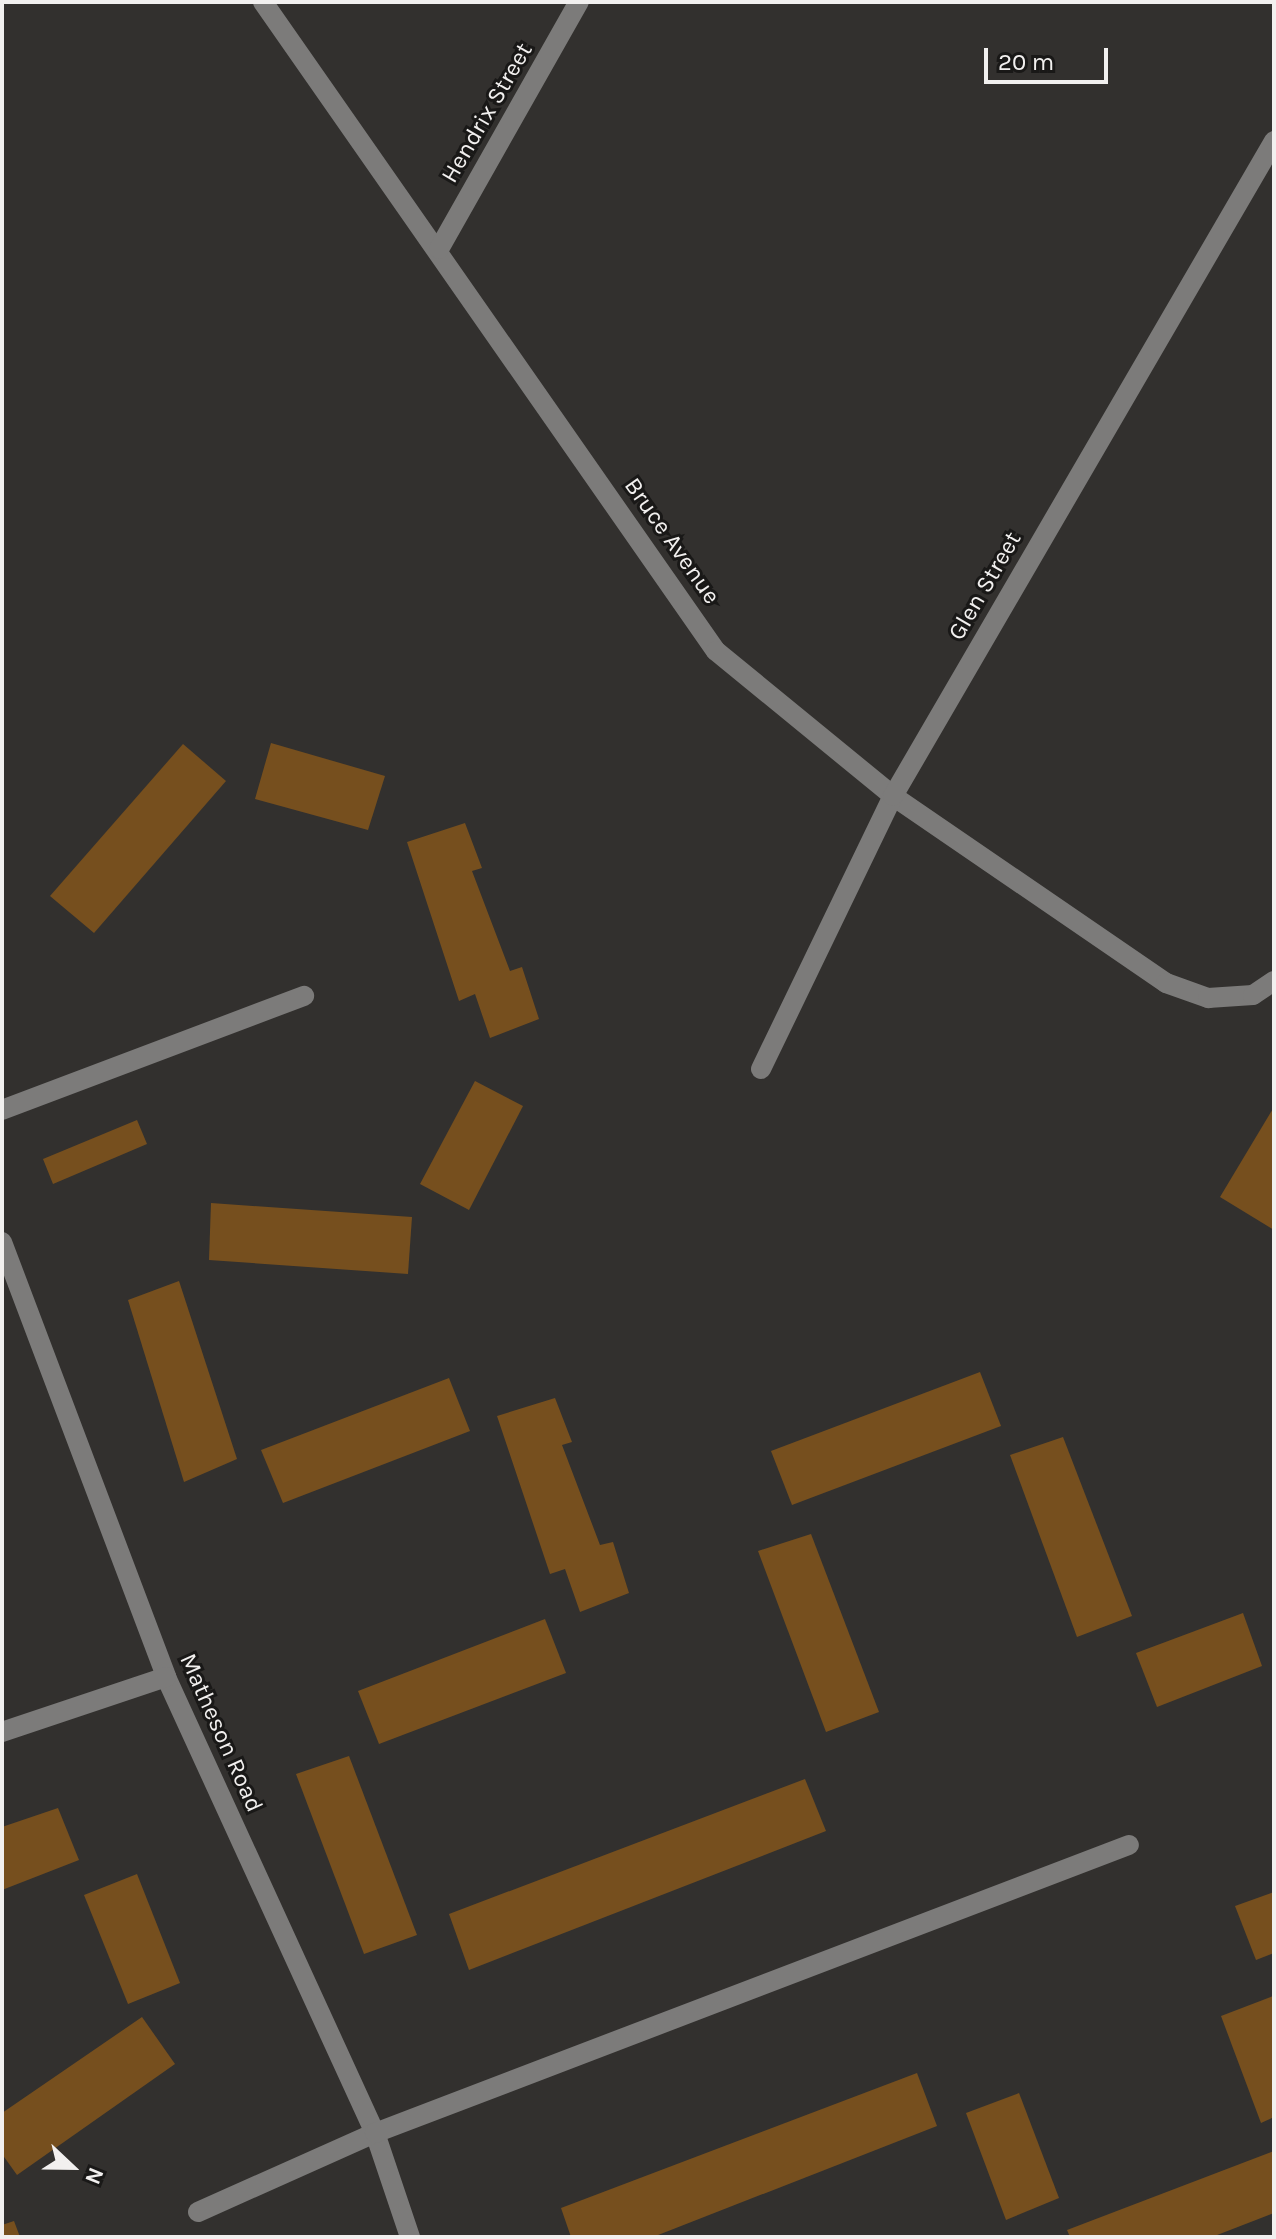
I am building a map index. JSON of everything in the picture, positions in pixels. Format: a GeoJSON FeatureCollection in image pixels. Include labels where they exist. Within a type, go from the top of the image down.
{"type":"FeatureCollection","features":[{"type":"Feature","properties":{"kind":"street","name":"Bruce Avenue"},"geometry":{"type":"LineString","coordinates":[[263,2],[439,249],[716,651],[893,796],[1166,983],[1208,998],[1253,995],[1274,981]]}},
{"type":"Feature","properties":{"kind":"street","name":"Hendrix Street"},"geometry":{"type":"LineString","coordinates":[[439,249],[579,2]]}},
{"type":"Feature","properties":{"kind":"street","name":"Glen Street"},"geometry":{"type":"LineString","coordinates":[[761,1069],[893,796],[1274,141]]}},
{"type":"Feature","properties":{"kind":"street"},"geometry":{"type":"LineString","coordinates":[[2,1110],[304,996]]}},
{"type":"Feature","properties":{"kind":"street","name":"Matheson Road"},"geometry":{"type":"LineString","coordinates":[[2,1242],[166,1677],[375,2133],[410,2237]]}},
{"type":"Feature","properties":{"kind":"street"},"geometry":{"type":"LineString","coordinates":[[2,1732],[166,1677]]}},
{"type":"Feature","properties":{"kind":"street"},"geometry":{"type":"LineString","coordinates":[[198,2212],[375,2133],[1129,1845]]}},
{"type":"Feature","properties":{"kind":"building"},"geometry":{"type":"Polygon","coordinates":[[[271,743],[385,776],[368,830],[255,799],[271,743]]]}},
{"type":"Feature","properties":{"kind":"building"},"geometry":{"type":"Polygon","coordinates":[[[183,744],[226,781],[94,933],[50,896],[183,744]]]}},
{"type":"Feature","properties":{"kind":"building"},"geometry":{"type":"Polygon","coordinates":[[[465,823],[482,868],[472,871],[510,971],[522,967],[539,1019],[490,1038],[475,994],[459,1001],[407,842],[465,823]]]}},
{"type":"Feature","properties":{"kind":"building"},"geometry":{"type":"Polygon","coordinates":[[[475,1081],[523,1106],[469,1210],[420,1184],[475,1081]]]}},
{"type":"Feature","properties":{"kind":"building"},"geometry":{"type":"Polygon","coordinates":[[[1274,1107],[1274,1230],[1220,1197],[1274,1107]]]}},
{"type":"Feature","properties":{"kind":"building"},"geometry":{"type":"Polygon","coordinates":[[[137,1120],[147,1144],[53,1184],[43,1159],[137,1120]]]}},
{"type":"Feature","properties":{"kind":"building"},"geometry":{"type":"Polygon","coordinates":[[[211,1203],[412,1217],[408,1274],[209,1260],[211,1203]]]}},
{"type":"Feature","properties":{"kind":"building"},"geometry":{"type":"Polygon","coordinates":[[[179,1281],[237,1459],[184,1482],[128,1300],[179,1281]]]}},
{"type":"Feature","properties":{"kind":"building"},"geometry":{"type":"Polygon","coordinates":[[[980,1372],[1001,1426],[792,1505],[771,1451],[980,1372]]]}},
{"type":"Feature","properties":{"kind":"building"},"geometry":{"type":"Polygon","coordinates":[[[449,1378],[470,1431],[283,1503],[261,1450],[449,1378]]]}},
{"type":"Feature","properties":{"kind":"building"},"geometry":{"type":"Polygon","coordinates":[[[555,1398],[572,1442],[562,1445],[600,1545],[613,1542],[629,1593],[580,1612],[565,1569],[550,1574],[497,1416],[555,1398]]]}},
{"type":"Feature","properties":{"kind":"building"},"geometry":{"type":"Polygon","coordinates":[[[1063,1437],[1132,1616],[1077,1637],[1010,1455],[1063,1437]]]}},
{"type":"Feature","properties":{"kind":"building"},"geometry":{"type":"Polygon","coordinates":[[[811,1534],[879,1712],[826,1732],[758,1551],[811,1534]]]}},
{"type":"Feature","properties":{"kind":"building"},"geometry":{"type":"Polygon","coordinates":[[[1243,1613],[1262,1666],[1157,1707],[1136,1653],[1243,1613]]]}},
{"type":"Feature","properties":{"kind":"building"},"geometry":{"type":"Polygon","coordinates":[[[545,1619],[566,1673],[379,1744],[358,1691],[545,1619]]]}},
{"type":"Feature","properties":{"kind":"building"},"geometry":{"type":"Polygon","coordinates":[[[349,1756],[417,1935],[364,1954],[296,1774],[349,1756]]]}},
{"type":"Feature","properties":{"kind":"building"},"geometry":{"type":"Polygon","coordinates":[[[805,1779],[826,1831],[469,1970],[449,1914],[805,1779]]]}},
{"type":"Feature","properties":{"kind":"building"},"geometry":{"type":"Polygon","coordinates":[[[58,1808],[79,1860],[2,1890],[2,1827],[58,1808]]]}},
{"type":"Feature","properties":{"kind":"building"},"geometry":{"type":"Polygon","coordinates":[[[137,1874],[180,1983],[128,2004],[84,1895],[137,1874]]]}},
{"type":"Feature","properties":{"kind":"building"},"geometry":{"type":"Polygon","coordinates":[[[1274,1892],[1274,1953],[1256,1960],[1235,1906],[1274,1892]]]}},
{"type":"Feature","properties":{"kind":"building"},"geometry":{"type":"Polygon","coordinates":[[[1273,1996],[1274,2117],[1261,2123],[1221,2016],[1273,1996]]]}},
{"type":"Feature","properties":{"kind":"building"},"geometry":{"type":"Polygon","coordinates":[[[142,2017],[175,2064],[17,2175],[2,2154],[2,2113],[142,2017]]]}},
{"type":"Feature","properties":{"kind":"building"},"geometry":{"type":"Polygon","coordinates":[[[917,2073],[937,2126],[653,2237],[571,2237],[561,2208],[917,2073]]]}},
{"type":"Feature","properties":{"kind":"building"},"geometry":{"type":"Polygon","coordinates":[[[1019,2093],[1059,2198],[1006,2220],[966,2113],[1019,2093]]]}},
{"type":"Feature","properties":{"kind":"building"},"geometry":{"type":"Polygon","coordinates":[[[1274,2151],[1274,2213],[1212,2237],[1070,2237],[1067,2230],[1274,2151]]]}},
{"type":"Feature","properties":{"kind":"building"},"geometry":{"type":"Polygon","coordinates":[[[14,2221],[20,2237],[2,2237],[2,2225],[14,2221]]]}}]}
